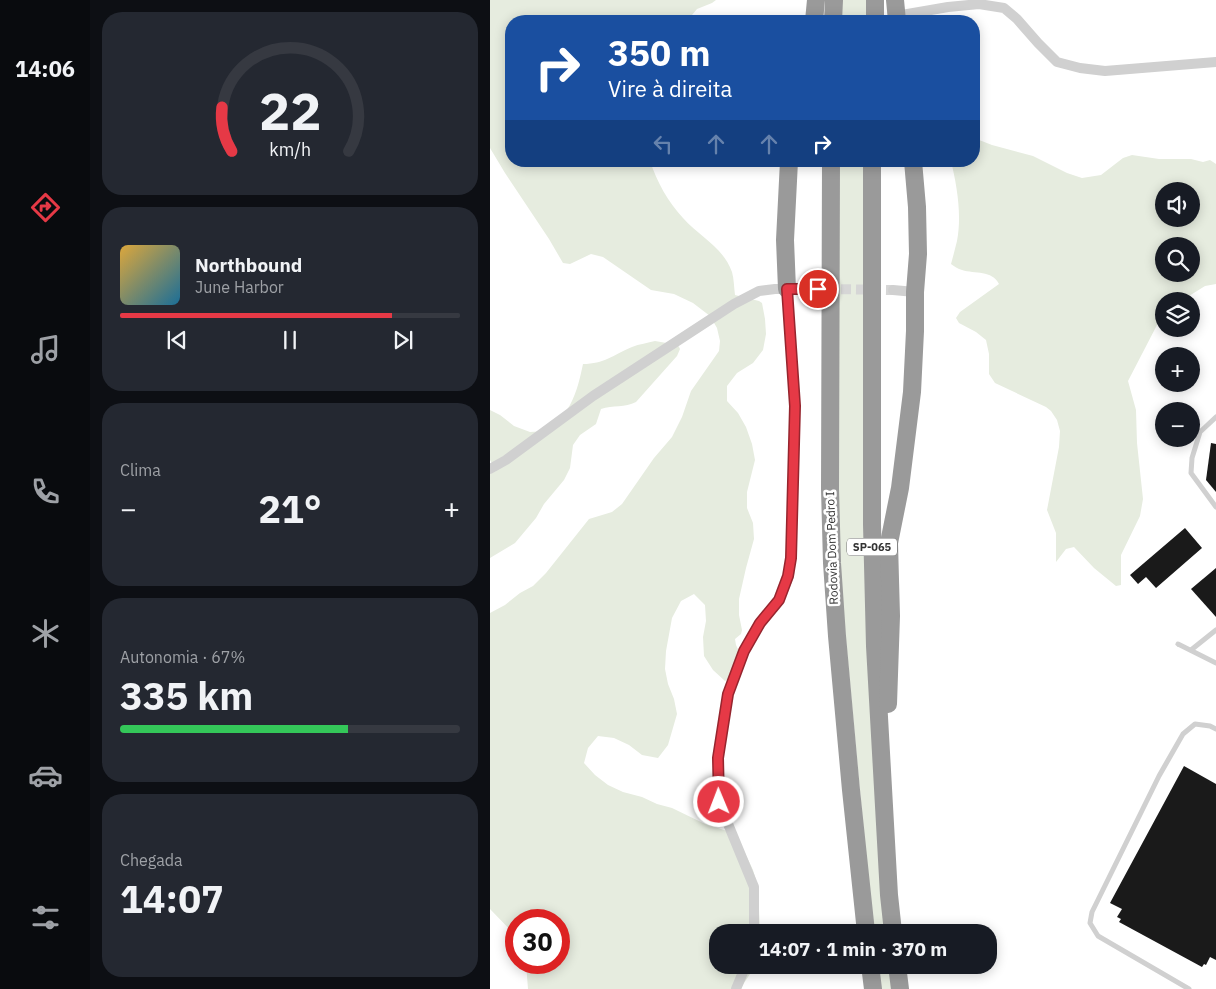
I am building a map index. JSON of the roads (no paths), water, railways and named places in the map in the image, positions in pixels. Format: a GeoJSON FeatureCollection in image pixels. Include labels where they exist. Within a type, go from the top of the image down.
{"type":"FeatureCollection","features":[{"type":"Feature","properties":{"kind":"highway"},"geometry":{"type":"LineString","coordinates":[[815,15],[816,0]]}},
{"type":"Feature","properties":{"kind":"highway"},"geometry":{"type":"LineString","coordinates":[[833,15],[834,0]]}},
{"type":"Feature","properties":{"kind":"highway"},"geometry":{"type":"LineString","coordinates":[[875,0],[875,15]]}},
{"type":"Feature","properties":{"kind":"highway"},"geometry":{"type":"LineString","coordinates":[[787,289],[785,240],[789,167]]}},
{"type":"Feature","properties":{"kind":"highway","name":"Rodovia Dom Pedro I"},"geometry":{"type":"LineString","coordinates":[[832,167],[830,489],[832,563],[850,781],[865,924]]}},
{"type":"Feature","properties":{"kind":"highway","name":"SP-065"},"geometry":{"type":"LineString","coordinates":[[872,167],[874,646],[889,895],[893,924]]}},
{"type":"Feature","properties":{"kind":"highway"},"geometry":{"type":"LineString","coordinates":[[889,895],[888,715],[891,616],[889,542],[900,488],[912,392],[915,330],[914,292],[918,254],[918,207],[914,167]]}},
{"type":"Feature","properties":{"kind":"highway"},"geometry":{"type":"LineString","coordinates":[[871,974],[873,989]]}},
{"type":"Feature","properties":{"kind":"highway"},"geometry":{"type":"LineString","coordinates":[[898,974],[900,989]]}},
{"type":"Feature","properties":{"kind":"street"},"geometry":{"type":"LineString","coordinates":[[896,12],[979,4],[1004,8],[1017,19],[1038,44],[1057,62],[1080,68],[1105,70],[1216,62]]}},
{"type":"Feature","properties":{"kind":"street"},"geometry":{"type":"LineString","coordinates":[[754,924],[754,887],[719,802],[718,758],[728,694],[744,651],[760,623],[779,600],[788,576],[791,558],[795,406],[787,289]]}},
{"type":"Feature","properties":{"kind":"street"},"geometry":{"type":"LineString","coordinates":[[490,469],[506,460],[593,396],[734,304],[759,291],[818,289]]}},
{"type":"Feature","properties":{"kind":"street"},"geometry":{"type":"LineString","coordinates":[[892,290],[914,292]]}},
{"type":"Feature","properties":{"kind":"street"},"geometry":{"type":"LineString","coordinates":[[736,989],[742,974]]}},
{"type":"Feature","properties":{"kind":"lane"},"geometry":{"type":"LineString","coordinates":[[1216,417],[1200,432],[1192,458],[1191,473],[1216,507]]}},
{"type":"Feature","properties":{"kind":"lane"},"geometry":{"type":"LineString","coordinates":[[1191,650],[1216,630]]}},
{"type":"Feature","properties":{"kind":"lane"},"geometry":{"type":"LineString","coordinates":[[1178,644],[1216,662]]}},
{"type":"Feature","properties":{"kind":"lane"},"geometry":{"type":"LineString","coordinates":[[1189,989],[1098,936],[1090,923],[1096,903],[1159,776],[1183,734],[1195,724],[1210,726],[1216,729]]}},
{"type":"Feature","properties":{"kind":"tunnel"},"geometry":{"type":"LineString","coordinates":[[826,289],[893,290]]}}]}
